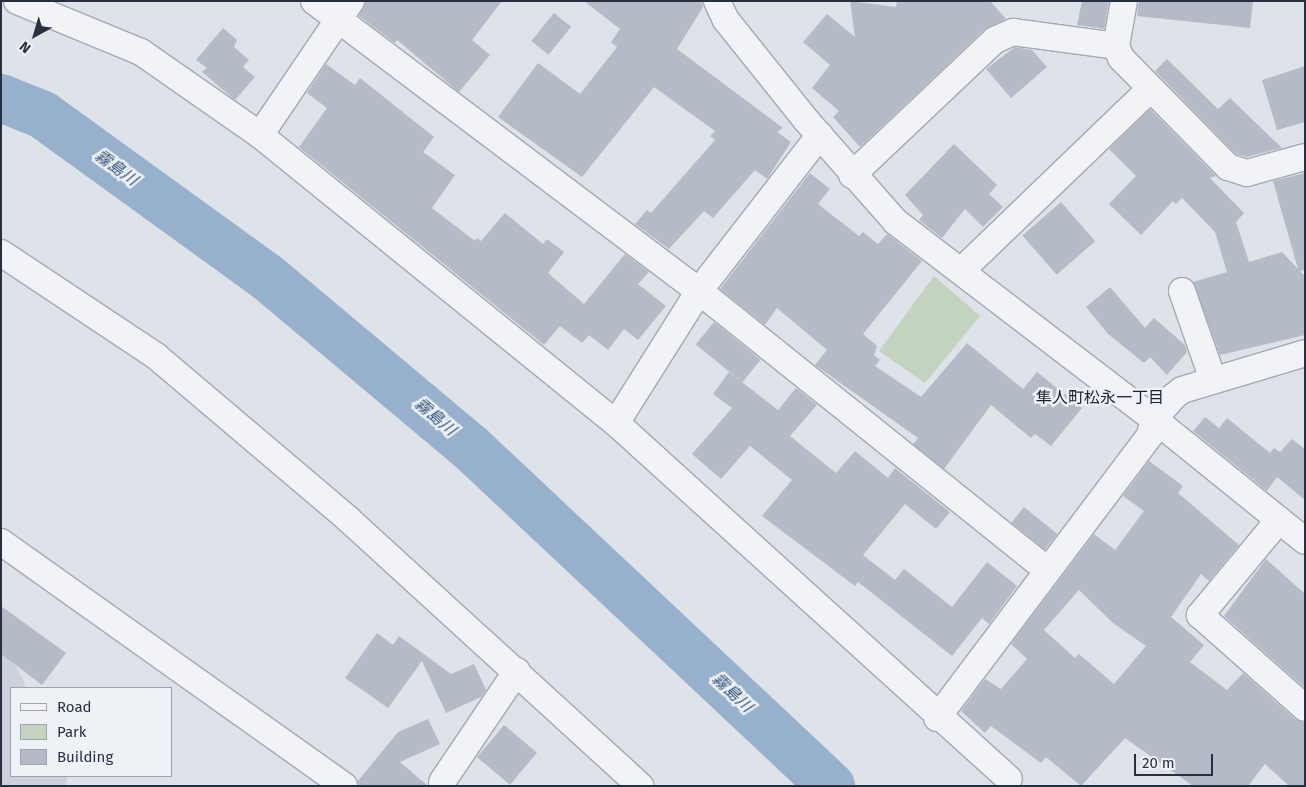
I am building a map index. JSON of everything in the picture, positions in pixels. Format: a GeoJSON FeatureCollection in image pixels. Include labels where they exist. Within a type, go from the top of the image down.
{"type":"FeatureCollection","features":[{"type":"Feature","properties":{"kind":"street"},"geometry":{"type":"LineString","coordinates":[[17,1],[141,52],[260,135],[616,424],[1010,784]]}},
{"type":"Feature","properties":{"kind":"street"},"geometry":{"type":"LineString","coordinates":[[314,1],[345,10],[1048,571]]}},
{"type":"Feature","properties":{"kind":"street"},"geometry":{"type":"LineString","coordinates":[[717,1],[726,20],[852,175],[896,222],[962,270],[1154,419],[1305,541]]}},
{"type":"Feature","properties":{"kind":"street"},"geometry":{"type":"LineString","coordinates":[[1116,46],[1124,1]]}},
{"type":"Feature","properties":{"kind":"street"},"geometry":{"type":"LineString","coordinates":[[260,135],[345,10]]}},
{"type":"Feature","properties":{"kind":"street"},"geometry":{"type":"LineString","coordinates":[[852,175],[995,40],[1013,32],[1116,46],[1150,89],[1228,167],[1247,174],[1305,156]]}},
{"type":"Feature","properties":{"kind":"street"},"geometry":{"type":"LineString","coordinates":[[962,270],[1150,89]]}},
{"type":"Feature","properties":{"kind":"street"},"geometry":{"type":"LineString","coordinates":[[616,424],[699,291],[820,135]]}},
{"type":"Feature","properties":{"kind":"street"},"geometry":{"type":"LineString","coordinates":[[1,252],[156,356],[348,519],[640,786]]}},
{"type":"Feature","properties":{"kind":"street"},"geometry":{"type":"LineString","coordinates":[[1182,291],[1213,380]]}},
{"type":"Feature","properties":{"kind":"street"},"geometry":{"type":"LineString","coordinates":[[937,718],[1150,435],[1154,419],[1182,390],[1305,353]]}},
{"type":"Feature","properties":{"kind":"street"},"geometry":{"type":"LineString","coordinates":[[1279,520],[1200,615],[1305,708]]}},
{"type":"Feature","properties":{"kind":"street"},"geometry":{"type":"LineString","coordinates":[[1,542],[344,786]]}},
{"type":"Feature","properties":{"kind":"street"},"geometry":{"type":"LineString","coordinates":[[442,782],[517,672]]}},
{"type":"Feature","properties":{"kind":"shaded area"},"geometry":{"type":"Polygon","coordinates":[[[1,654],[13,660],[26,687],[10,687],[10,777],[67,777],[66,786],[1,786],[1,654]]]}},
{"type":"Feature","properties":{"kind":"green space"},"geometry":{"type":"Polygon","coordinates":[[[934,276],[980,316],[925,383],[879,351],[934,276]]]}},
{"type":"Feature","properties":{"kind":"building"},"geometry":{"type":"Polygon","coordinates":[[[366,1],[502,1],[472,40],[490,55],[459,92],[397,40],[395,43],[359,16],[366,1]]]}},
{"type":"Feature","properties":{"kind":"building"},"geometry":{"type":"Polygon","coordinates":[[[584,1],[702,1],[703,7],[677,49],[783,128],[777,132],[791,142],[767,179],[755,170],[713,218],[704,211],[669,249],[635,224],[647,210],[651,213],[715,140],[710,136],[715,131],[654,87],[582,177],[498,117],[538,63],[580,94],[617,47],[611,42],[620,29],[584,1]]]}},
{"type":"Feature","properties":{"kind":"building"},"geometry":{"type":"Polygon","coordinates":[[[850,1],[896,7],[897,1],[990,1],[1006,19],[985,29],[860,147],[833,117],[839,111],[812,88],[830,65],[803,42],[827,14],[855,37],[850,1]]]}},
{"type":"Feature","properties":{"kind":"building"},"geometry":{"type":"Polygon","coordinates":[[[1082,1],[1109,1],[1104,29],[1077,25],[1082,1]]]}},
{"type":"Feature","properties":{"kind":"building"},"geometry":{"type":"Polygon","coordinates":[[[1139,1],[1253,1],[1250,28],[1137,16],[1139,1]]]}},
{"type":"Feature","properties":{"kind":"building"},"geometry":{"type":"Polygon","coordinates":[[[554,13],[571,27],[548,55],[531,41],[554,13]]]}},
{"type":"Feature","properties":{"kind":"building"},"geometry":{"type":"Polygon","coordinates":[[[223,28],[237,40],[234,47],[249,60],[243,67],[255,77],[235,100],[202,72],[207,68],[196,60],[223,28]]]}},
{"type":"Feature","properties":{"kind":"building"},"geometry":{"type":"Polygon","coordinates":[[[1015,47],[1032,50],[1047,67],[1011,98],[986,69],[1015,47]]]}},
{"type":"Feature","properties":{"kind":"building"},"geometry":{"type":"Polygon","coordinates":[[[1167,59],[1218,109],[1230,98],[1282,148],[1247,157],[1236,154],[1155,71],[1167,59]]]}},
{"type":"Feature","properties":{"kind":"building"},"geometry":{"type":"Polygon","coordinates":[[[326,64],[355,85],[360,78],[434,137],[423,152],[455,175],[432,208],[475,241],[477,238],[481,241],[505,213],[543,244],[547,239],[564,252],[548,273],[584,304],[625,254],[649,272],[638,284],[666,306],[638,340],[624,329],[608,350],[589,335],[582,343],[560,326],[544,345],[299,147],[327,108],[307,93],[326,64]]]}},
{"type":"Feature","properties":{"kind":"building"},"geometry":{"type":"Polygon","coordinates":[[[1305,66],[1305,122],[1277,130],[1262,80],[1305,66]]]}},
{"type":"Feature","properties":{"kind":"building"},"geometry":{"type":"Polygon","coordinates":[[[1150,109],[1216,176],[1210,178],[1244,213],[1236,222],[1249,262],[1282,252],[1298,269],[1273,181],[1305,173],[1305,270],[1300,271],[1305,276],[1305,335],[1220,355],[1193,282],[1227,272],[1215,232],[1182,198],[1176,204],[1173,201],[1141,235],[1109,204],[1136,176],[1109,149],[1150,109]]]}},
{"type":"Feature","properties":{"kind":"building"},"geometry":{"type":"Polygon","coordinates":[[[954,144],[997,185],[989,194],[1003,207],[983,227],[965,209],[942,238],[919,220],[923,215],[905,195],[954,144]]]}},
{"type":"Feature","properties":{"kind":"building"},"geometry":{"type":"Polygon","coordinates":[[[810,173],[830,189],[818,204],[859,236],[863,232],[878,244],[887,234],[922,261],[863,334],[877,346],[874,355],[880,360],[875,366],[921,397],[967,343],[1023,389],[1037,372],[1082,408],[1051,446],[1035,434],[1031,438],[991,405],[944,469],[913,444],[918,438],[815,365],[827,350],[777,308],[765,325],[720,289],[810,173]]]}},
{"type":"Feature","properties":{"kind":"building"},"geometry":{"type":"Polygon","coordinates":[[[1061,202],[1095,241],[1057,275],[1023,235],[1061,202]]]}},
{"type":"Feature","properties":{"kind":"building"},"geometry":{"type":"Polygon","coordinates":[[[1110,287],[1145,328],[1154,318],[1185,345],[1187,352],[1167,375],[1150,357],[1144,363],[1108,334],[1086,307],[1110,287]]]}},
{"type":"Feature","properties":{"kind":"building"},"geometry":{"type":"Polygon","coordinates":[[[714,322],[761,360],[742,382],[696,345],[714,322]]]}},
{"type":"Feature","properties":{"kind":"building"},"geometry":{"type":"Polygon","coordinates":[[[729,372],[778,410],[796,388],[817,405],[790,436],[836,473],[855,451],[888,478],[895,468],[950,512],[936,529],[905,504],[863,555],[895,580],[904,569],[952,607],[987,562],[1017,586],[989,624],[982,618],[952,656],[858,582],[855,586],[762,516],[792,480],[750,446],[721,479],[692,454],[732,408],[713,394],[729,372]]]}},
{"type":"Feature","properties":{"kind":"building"},"geometry":{"type":"Polygon","coordinates":[[[1205,417],[1219,428],[1227,418],[1270,453],[1274,448],[1280,452],[1292,439],[1305,449],[1305,500],[1277,477],[1267,491],[1193,431],[1205,417]]]}},
{"type":"Feature","properties":{"kind":"building"},"geometry":{"type":"Polygon","coordinates":[[[1149,461],[1183,486],[1178,493],[1239,545],[1209,581],[1201,574],[1171,617],[1204,645],[1190,662],[1227,690],[1243,673],[1295,719],[1305,723],[1305,786],[1289,786],[1265,764],[1248,786],[1193,786],[1125,738],[1081,786],[1046,757],[1041,763],[991,726],[985,733],[961,711],[985,679],[1001,689],[1027,659],[1011,644],[1094,534],[1115,550],[1144,511],[1123,496],[1149,461]],[[1079,590],[1044,630],[1075,658],[1079,654],[1114,684],[1146,646],[1113,623],[1079,590]]]}},
{"type":"Feature","properties":{"kind":"building"},"geometry":{"type":"Polygon","coordinates":[[[1024,507],[1057,534],[1045,550],[1011,523],[1024,507]]]}},
{"type":"Feature","properties":{"kind":"building"},"geometry":{"type":"Polygon","coordinates":[[[1266,559],[1305,594],[1305,688],[1224,616],[1266,559]]]}},
{"type":"Feature","properties":{"kind":"building"},"geometry":{"type":"Polygon","coordinates":[[[1,606],[66,653],[42,685],[1,654],[1,606]]]}},
{"type":"Feature","properties":{"kind":"building"},"geometry":{"type":"Polygon","coordinates":[[[377,633],[393,645],[399,636],[451,674],[474,664],[486,690],[481,697],[446,713],[422,661],[388,708],[345,678],[377,633]]]}},
{"type":"Feature","properties":{"kind":"building"},"geometry":{"type":"Polygon","coordinates":[[[428,719],[440,744],[400,762],[428,786],[359,786],[358,781],[398,732],[428,719]]]}},
{"type":"Feature","properties":{"kind":"building"},"geometry":{"type":"Polygon","coordinates":[[[504,725],[537,753],[510,785],[477,757],[504,725]]]}},
{"type":"Feature","properties":{"kind":"waterway","name":"霧島川"},"geometry":{"type":"LineString","coordinates":[[1,98],[43,115],[267,277],[471,448],[831,786]]}},
{"type":"Feature","properties":{"kind":"district","name":"隼人町松永一丁目"},"geometry":{"type":"Point","coordinates":[1100,398]}}]}
